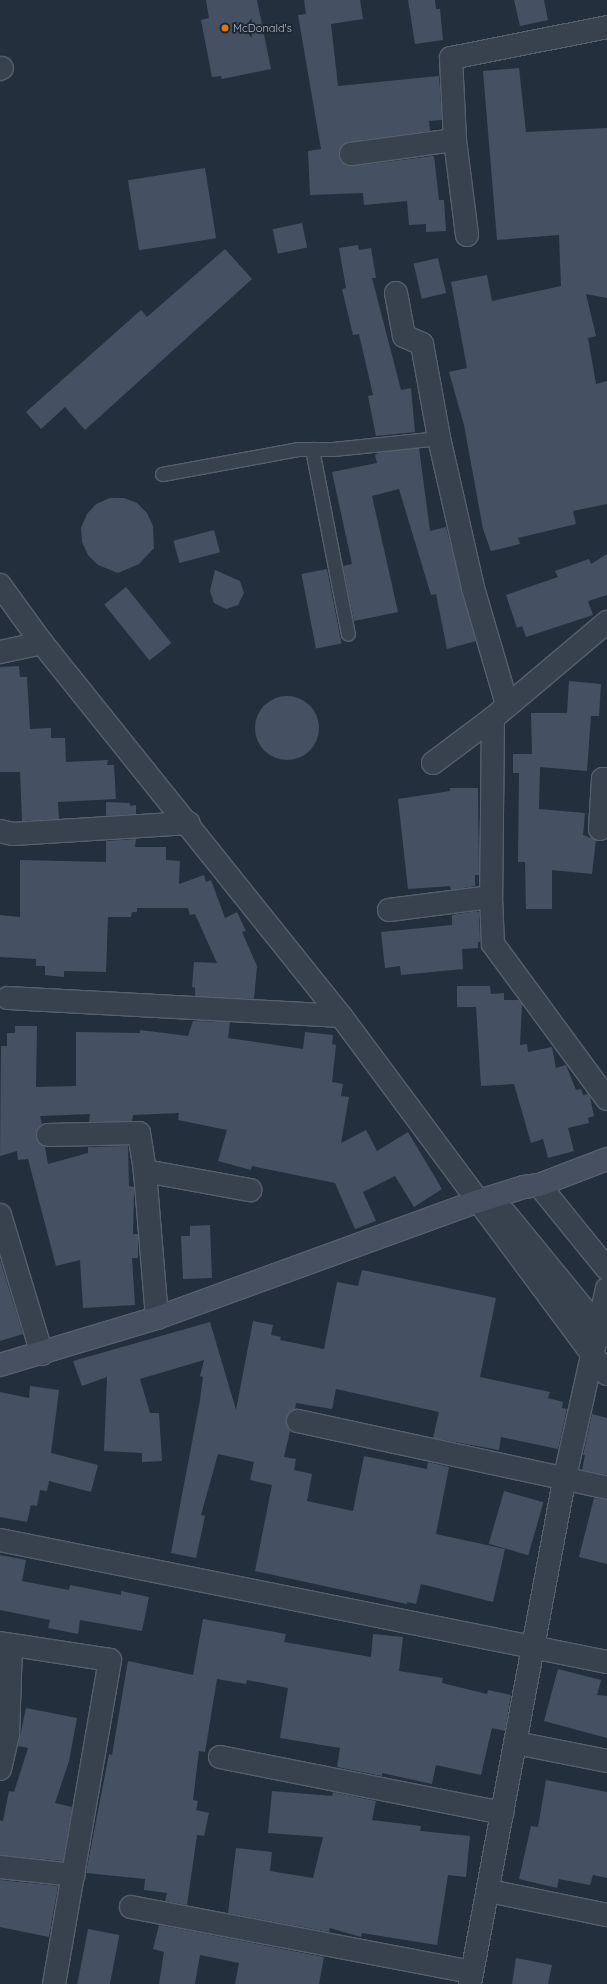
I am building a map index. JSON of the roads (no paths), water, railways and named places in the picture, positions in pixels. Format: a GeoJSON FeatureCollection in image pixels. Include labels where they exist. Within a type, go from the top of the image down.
{"type":"FeatureCollection","features":[{"type":"Feature","properties":{"kind":"street"},"geometry":{"type":"LineString","coordinates":[[467,235],[455,140],[451,58],[607,27]]}},
{"type":"Feature","properties":{"kind":"street"},"geometry":{"type":"LineString","coordinates":[[351,154],[455,140]]}},
{"type":"Feature","properties":{"kind":"street"},"geometry":{"type":"LineString","coordinates":[[396,293],[404,336],[422,344],[439,438],[500,711],[491,897],[493,944],[607,1099]]}},
{"type":"Feature","properties":{"kind":"street"},"geometry":{"type":"LineString","coordinates":[[0,585],[42,643],[189,823],[486,1200],[602,1331]]}},
{"type":"Feature","properties":{"kind":"street"},"geometry":{"type":"LineString","coordinates":[[434,763],[559,664],[607,622]]}},
{"type":"Feature","properties":{"kind":"street"},"geometry":{"type":"LineString","coordinates":[[0,652],[42,643]]}},
{"type":"Feature","properties":{"kind":"street"},"geometry":{"type":"LineString","coordinates":[[600,829],[603,779],[607,779]]}},
{"type":"Feature","properties":{"kind":"street"},"geometry":{"type":"LineString","coordinates":[[0,831],[13,834],[189,823]]}},
{"type":"Feature","properties":{"kind":"street"},"geometry":{"type":"LineString","coordinates":[[389,910],[491,897]]}},
{"type":"Feature","properties":{"kind":"street"},"geometry":{"type":"LineString","coordinates":[[8,998],[341,1016]]}},
{"type":"Feature","properties":{"kind":"street"},"geometry":{"type":"LineString","coordinates":[[48,1135],[140,1133],[145,1171],[157,1318]]}},
{"type":"Feature","properties":{"kind":"street"},"geometry":{"type":"LineString","coordinates":[[0,1365],[42,1354],[157,1318],[486,1200],[524,1187],[539,1185],[607,1159]]}},
{"type":"Feature","properties":{"kind":"street"},"geometry":{"type":"LineString","coordinates":[[145,1171],[250,1190]]}},
{"type":"Feature","properties":{"kind":"street"},"geometry":{"type":"LineString","coordinates":[[539,1185],[607,1269]]}},
{"type":"Feature","properties":{"kind":"street"},"geometry":{"type":"LineString","coordinates":[[486,1200],[593,1357],[607,1374]]}},
{"type":"Feature","properties":{"kind":"street"},"geometry":{"type":"LineString","coordinates":[[0,1215],[42,1354]]}},
{"type":"Feature","properties":{"kind":"street"},"geometry":{"type":"LineString","coordinates":[[131,1907],[471,1978],[489,1891],[564,1481],[593,1357],[602,1331],[607,1289]]}},
{"type":"Feature","properties":{"kind":"street"},"geometry":{"type":"LineString","coordinates":[[298,1421],[564,1481],[607,1488]]}},
{"type":"Feature","properties":{"kind":"street"},"geometry":{"type":"LineString","coordinates":[[0,1540],[533,1649],[607,1662]]}},
{"type":"Feature","properties":{"kind":"street"},"geometry":{"type":"LineString","coordinates":[[0,1769],[8,1735],[6,1644],[110,1660],[54,1984]]}},
{"type":"Feature","properties":{"kind":"street"},"geometry":{"type":"LineString","coordinates":[[516,1743],[607,1761]]}},
{"type":"Feature","properties":{"kind":"street"},"geometry":{"type":"LineString","coordinates":[[220,1757],[503,1813]]}},
{"type":"Feature","properties":{"kind":"street"},"geometry":{"type":"LineString","coordinates":[[0,1867],[74,1875]]}},
{"type":"Feature","properties":{"kind":"street"},"geometry":{"type":"LineString","coordinates":[[489,1891],[607,1915]]}},
{"type":"Feature","properties":{"kind":"lane"},"geometry":{"type":"LineString","coordinates":[[162,474],[298,449],[439,438]]}},
{"type":"Feature","properties":{"kind":"lane"},"geometry":{"type":"LineString","coordinates":[[312,449],[348,634]]}},
{"type":"Feature","properties":{"kind":"place","name":"McDonald's"},"geometry":{"type":"Point","coordinates":[225,28]}}]}
